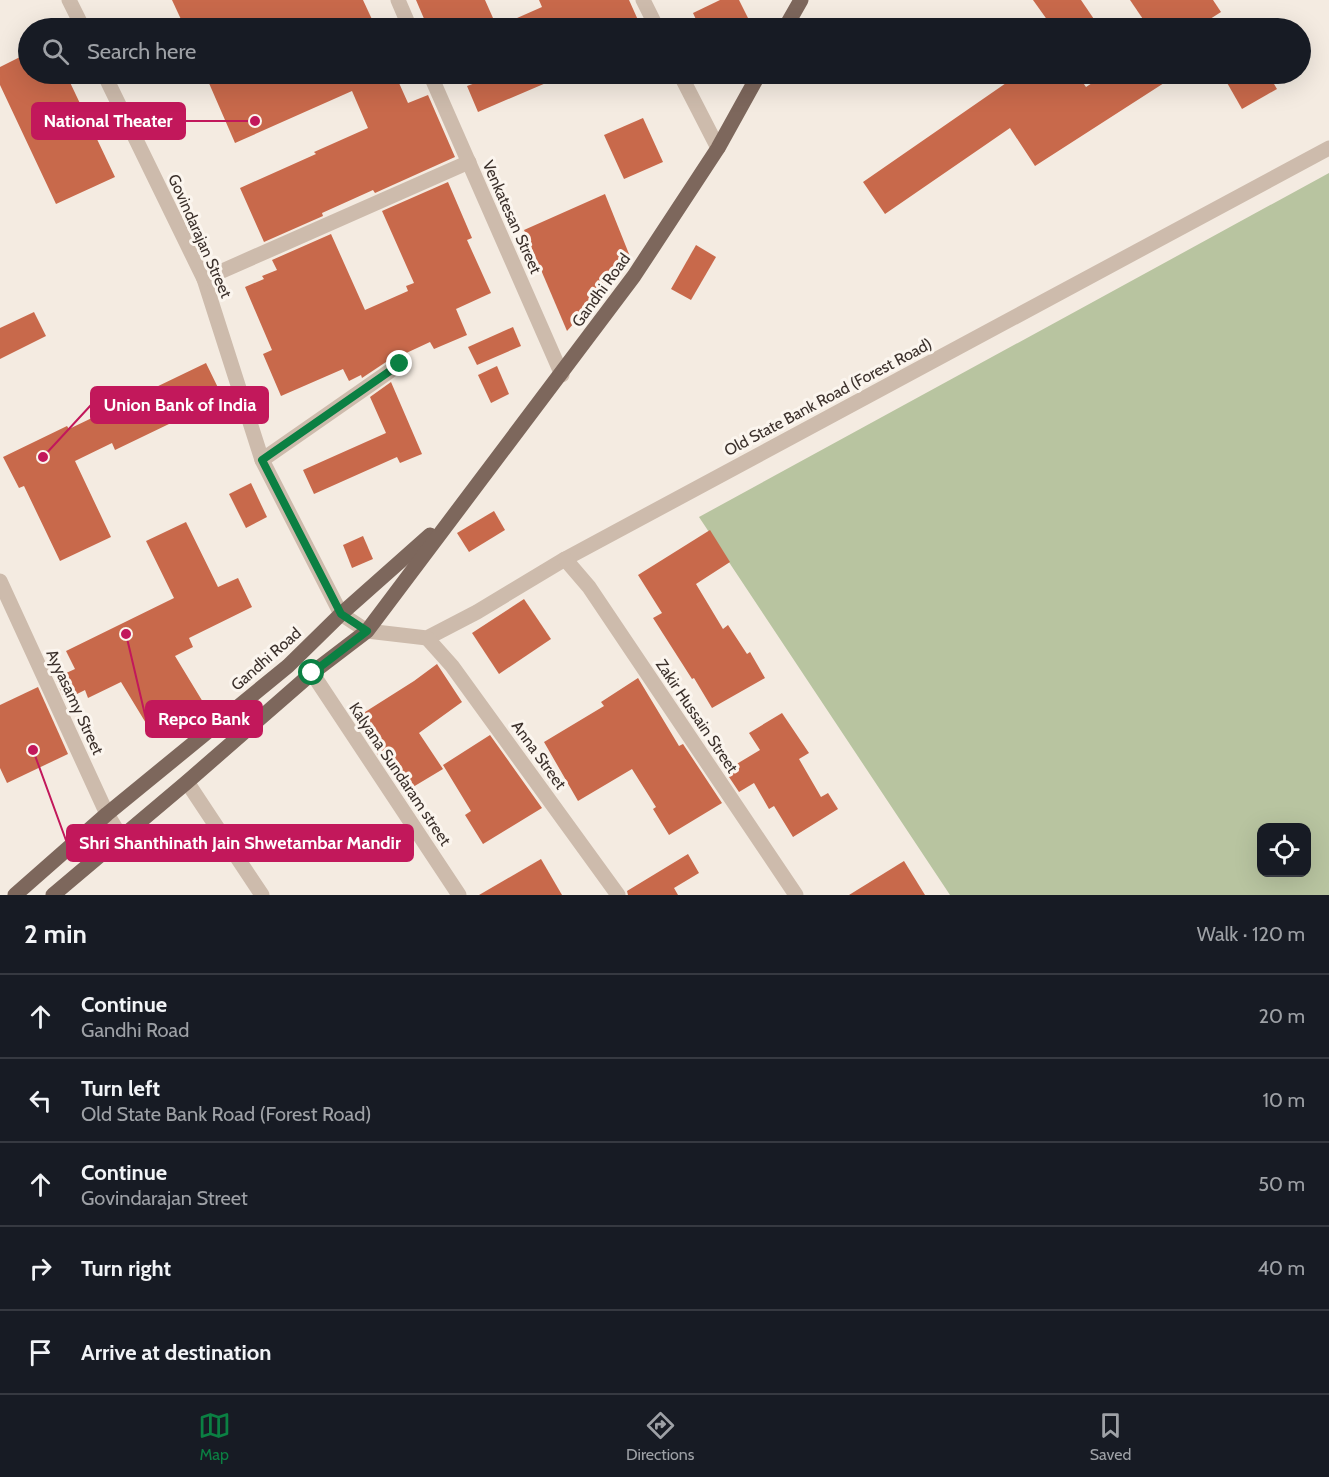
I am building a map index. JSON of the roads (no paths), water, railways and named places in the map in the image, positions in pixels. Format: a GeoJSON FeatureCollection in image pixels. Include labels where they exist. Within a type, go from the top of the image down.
{"type":"FeatureCollection","features":[{"type":"Feature","properties":{"kind":"main road"},"geometry":{"type":"LineString","coordinates":[[791,18],[801,0]]}},
{"type":"Feature","properties":{"kind":"main road","name":"Gandhi Road"},"geometry":{"type":"LineString","coordinates":[[55,894],[312,673],[367,631],[453,514],[562,375],[634,276],[718,148],[753,84]]}},
{"type":"Feature","properties":{"kind":"main road","name":"Gandhi Road"},"geometry":{"type":"LineString","coordinates":[[15,895],[107,814],[288,666],[341,614],[453,514]]}},
{"type":"Feature","properties":{"kind":"street"},"geometry":{"type":"LineString","coordinates":[[69,0],[78,18]]}},
{"type":"Feature","properties":{"kind":"street"},"geometry":{"type":"LineString","coordinates":[[398,0],[406,18]]}},
{"type":"Feature","properties":{"kind":"street"},"geometry":{"type":"LineString","coordinates":[[643,0],[652,18]]}},
{"type":"Feature","properties":{"kind":"street","name":"Govindarajan Street"},"geometry":{"type":"LineString","coordinates":[[109,84],[204,279],[262,460],[341,614]]}},
{"type":"Feature","properties":{"kind":"street","name":"Venkatesan Street"},"geometry":{"type":"LineString","coordinates":[[434,84],[562,375]]}},
{"type":"Feature","properties":{"kind":"street"},"geometry":{"type":"LineString","coordinates":[[685,84],[718,148]]}},
{"type":"Feature","properties":{"kind":"street","name":"Old State Bank Road (Forest Road)"},"geometry":{"type":"LineString","coordinates":[[427,638],[477,612],[566,559],[1329,148]]}},
{"type":"Feature","properties":{"kind":"street"},"geometry":{"type":"LineString","coordinates":[[204,279],[469,162]]}},
{"type":"Feature","properties":{"kind":"street"},"geometry":{"type":"LineString","coordinates":[[262,460],[400,364]]}},
{"type":"Feature","properties":{"kind":"street","name":"Zakir Hussain Street"},"geometry":{"type":"LineString","coordinates":[[566,559],[589,587],[796,895]]}},
{"type":"Feature","properties":{"kind":"street","name":"Ayyasamy Street"},"geometry":{"type":"LineString","coordinates":[[0,581],[107,814],[121,837]]}},
{"type":"Feature","properties":{"kind":"street"},"geometry":{"type":"LineString","coordinates":[[341,614],[367,631],[427,638]]}},
{"type":"Feature","properties":{"kind":"street","name":"Anna Street"},"geometry":{"type":"LineString","coordinates":[[427,638],[452,666],[618,895]]}},
{"type":"Feature","properties":{"kind":"street","name":"Kalyana Sundaram street"},"geometry":{"type":"LineString","coordinates":[[312,673],[459,895]]}},
{"type":"Feature","properties":{"kind":"street"},"geometry":{"type":"LineString","coordinates":[[187,782],[262,895]]}},
{"type":"Feature","properties":{"kind":"place","name":"National Theater"},"geometry":{"type":"Point","coordinates":[255,121]}},
{"type":"Feature","properties":{"kind":"place","name":"Union Bank of India"},"geometry":{"type":"Point","coordinates":[43,457]}},
{"type":"Feature","properties":{"kind":"place","name":"Repco Bank"},"geometry":{"type":"Point","coordinates":[126,634]}},
{"type":"Feature","properties":{"kind":"place","name":"Shri Shanthinath Jain Shwetambar Mandir"},"geometry":{"type":"Point","coordinates":[33,750]}}]}
